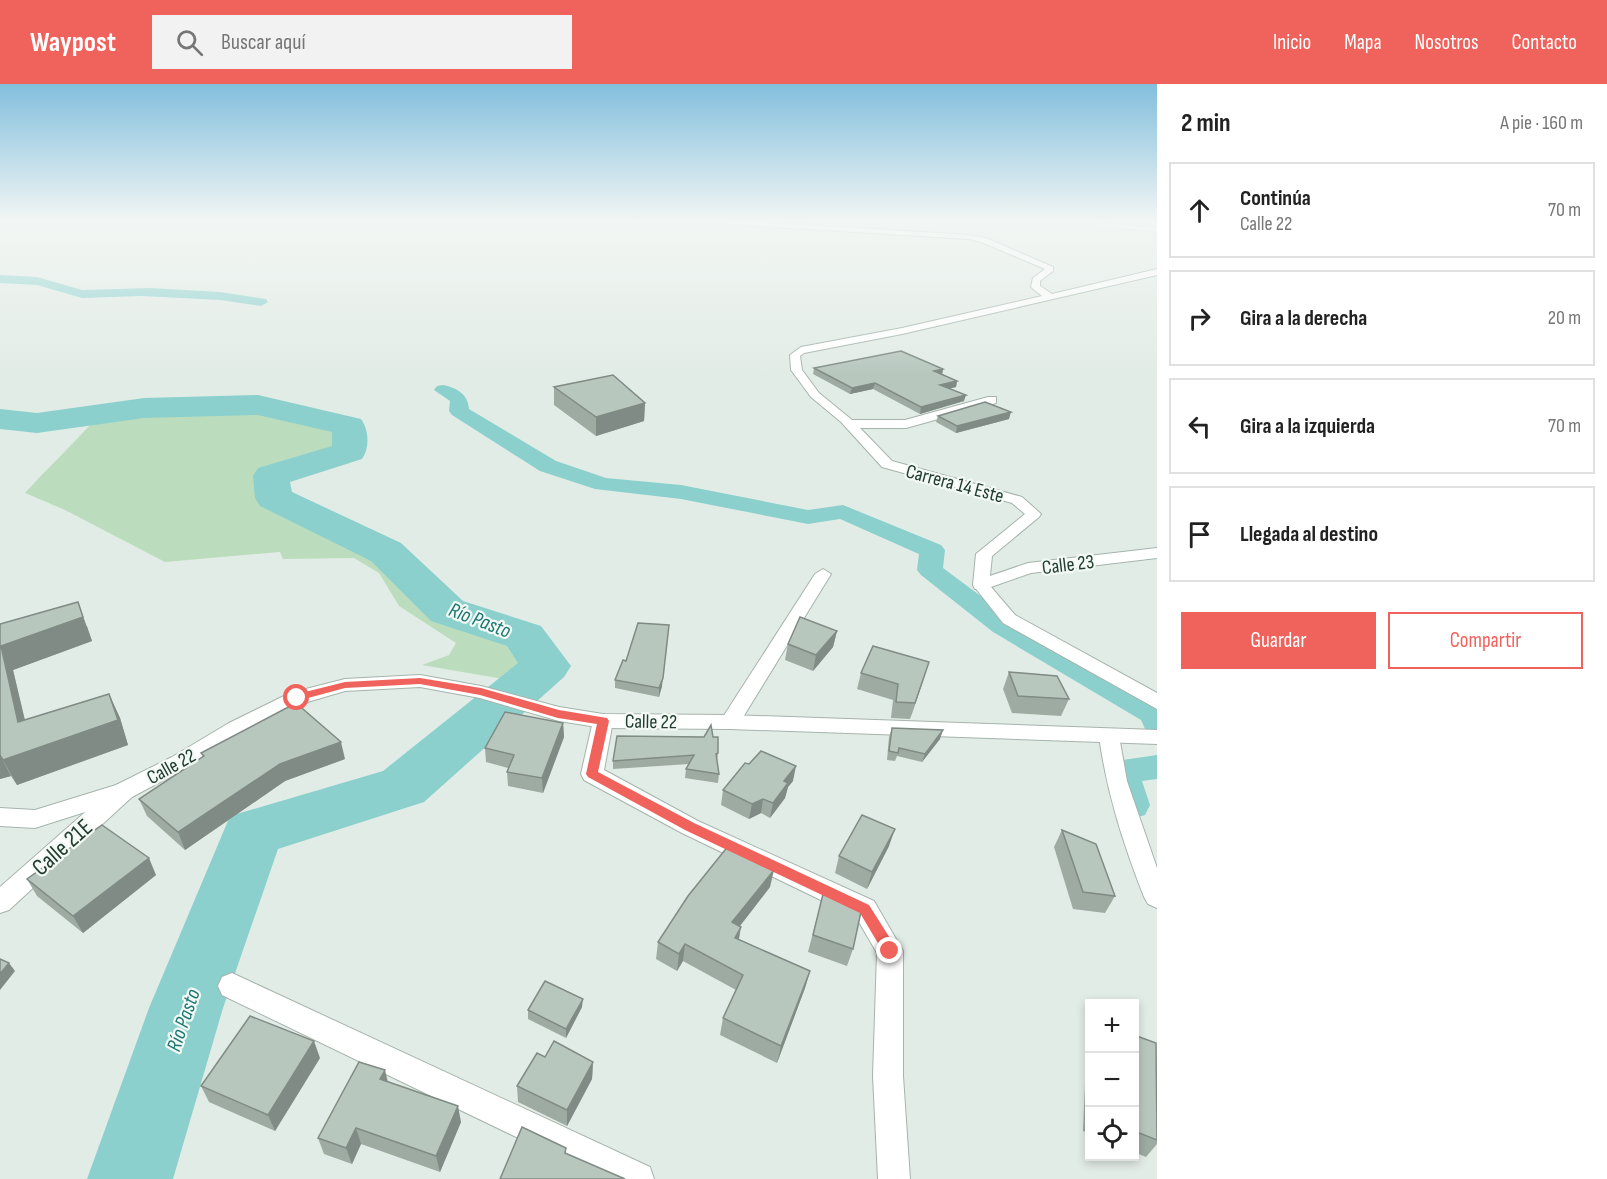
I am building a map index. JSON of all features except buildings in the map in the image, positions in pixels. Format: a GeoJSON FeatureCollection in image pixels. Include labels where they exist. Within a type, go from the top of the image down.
{"type":"FeatureCollection","features":[{"type":"Feature","properties":{"kind":"street"},"geometry":{"type":"LineString","coordinates":[[1045,273],[1036,280],[1035,287],[1049,296],[1152,273]]}},
{"type":"Feature","properties":{"kind":"street","name":"Carrera 14 Este"},"geometry":{"type":"LineString","coordinates":[[981,585],[984,554],[1034,514],[1017,500],[887,464],[849,423],[815,395],[797,370],[795,356],[801,350],[902,331],[1049,296]]}},
{"type":"Feature","properties":{"kind":"street"},"geometry":{"type":"LineString","coordinates":[[849,423],[878,426],[906,424],[992,400]]}},
{"type":"Feature","properties":{"kind":"street","name":"Calle 23"},"geometry":{"type":"LineString","coordinates":[[981,585],[1028,568],[1157,553]]}},
{"type":"Feature","properties":{"kind":"street"},"geometry":{"type":"LineString","coordinates":[[730,722],[823,574]]}},
{"type":"Feature","properties":{"kind":"street"},"geometry":{"type":"LineString","coordinates":[[981,585],[1009,619],[1157,702]]}},
{"type":"Feature","properties":{"kind":"street","name":"Calle 22"},"geometry":{"type":"LineString","coordinates":[[0,817],[36,819],[124,791],[180,762],[236,728],[297,698],[345,685],[420,681],[481,692],[558,714],[603,721],[730,722],[1157,737]]}},
{"type":"Feature","properties":{"kind":"street"},"geometry":{"type":"LineString","coordinates":[[603,721],[592,774],[690,827],[865,909],[890,951],[888,1076],[894,1179]]}},
{"type":"Feature","properties":{"kind":"street"},"geometry":{"type":"LineString","coordinates":[[1119,736],[1116,781],[1136,847],[1157,897]]}},
{"type":"Feature","properties":{"kind":"street","name":"Calle 21E"},"geometry":{"type":"LineString","coordinates":[[0,902],[124,791]]}},
{"type":"Feature","properties":{"kind":"street"},"geometry":{"type":"LineString","coordinates":[[232,986],[638,1179]]}},
{"type":"Feature","properties":{"kind":"green space"},"geometry":{"type":"Polygon","coordinates":[[[255,408],[343,428],[343,450],[264,475],[264,499],[376,552],[434,612],[515,640],[532,664],[515,681],[422,665],[449,655],[456,643],[399,606],[379,573],[354,558],[283,559],[280,552],[165,562],[65,510],[25,493],[97,417],[142,411],[255,408]]]}},
{"type":"Feature","properties":{"kind":"waterway"},"geometry":{"type":"LineString","coordinates":[[0,279],[37,281],[82,294],[142,292],[220,296],[261,302]]}},
{"type":"Feature","properties":{"kind":"waterway"},"geometry":{"type":"LineString","coordinates":[[443,390],[459,399],[459,411],[548,466],[603,484],[681,492],[808,517],[843,512],[932,550],[930,570],[1003,626],[1156,715],[1157,723]]}},
{"type":"Feature","properties":{"kind":"waterway","name":"Río Pasto"},"geometry":{"type":"LineString","coordinates":[[0,419],[37,423],[144,408],[258,405],[349,426],[350,452],[271,476],[274,498],[386,552],[447,611],[524,636],[546,666],[403,787],[252,833],[186,1008],[130,1179]]}},
{"type":"Feature","properties":{"kind":"waterway"},"geometry":{"type":"LineString","coordinates":[[1132,805],[1121,771],[1157,767]]}},
{"type":"Feature","properties":{"kind":"route"},"geometry":{"type":"LineString","coordinates":[[297,698],[345,685],[420,681],[481,692],[558,714],[603,721],[592,774],[690,827],[865,909],[890,951]]}}]}
